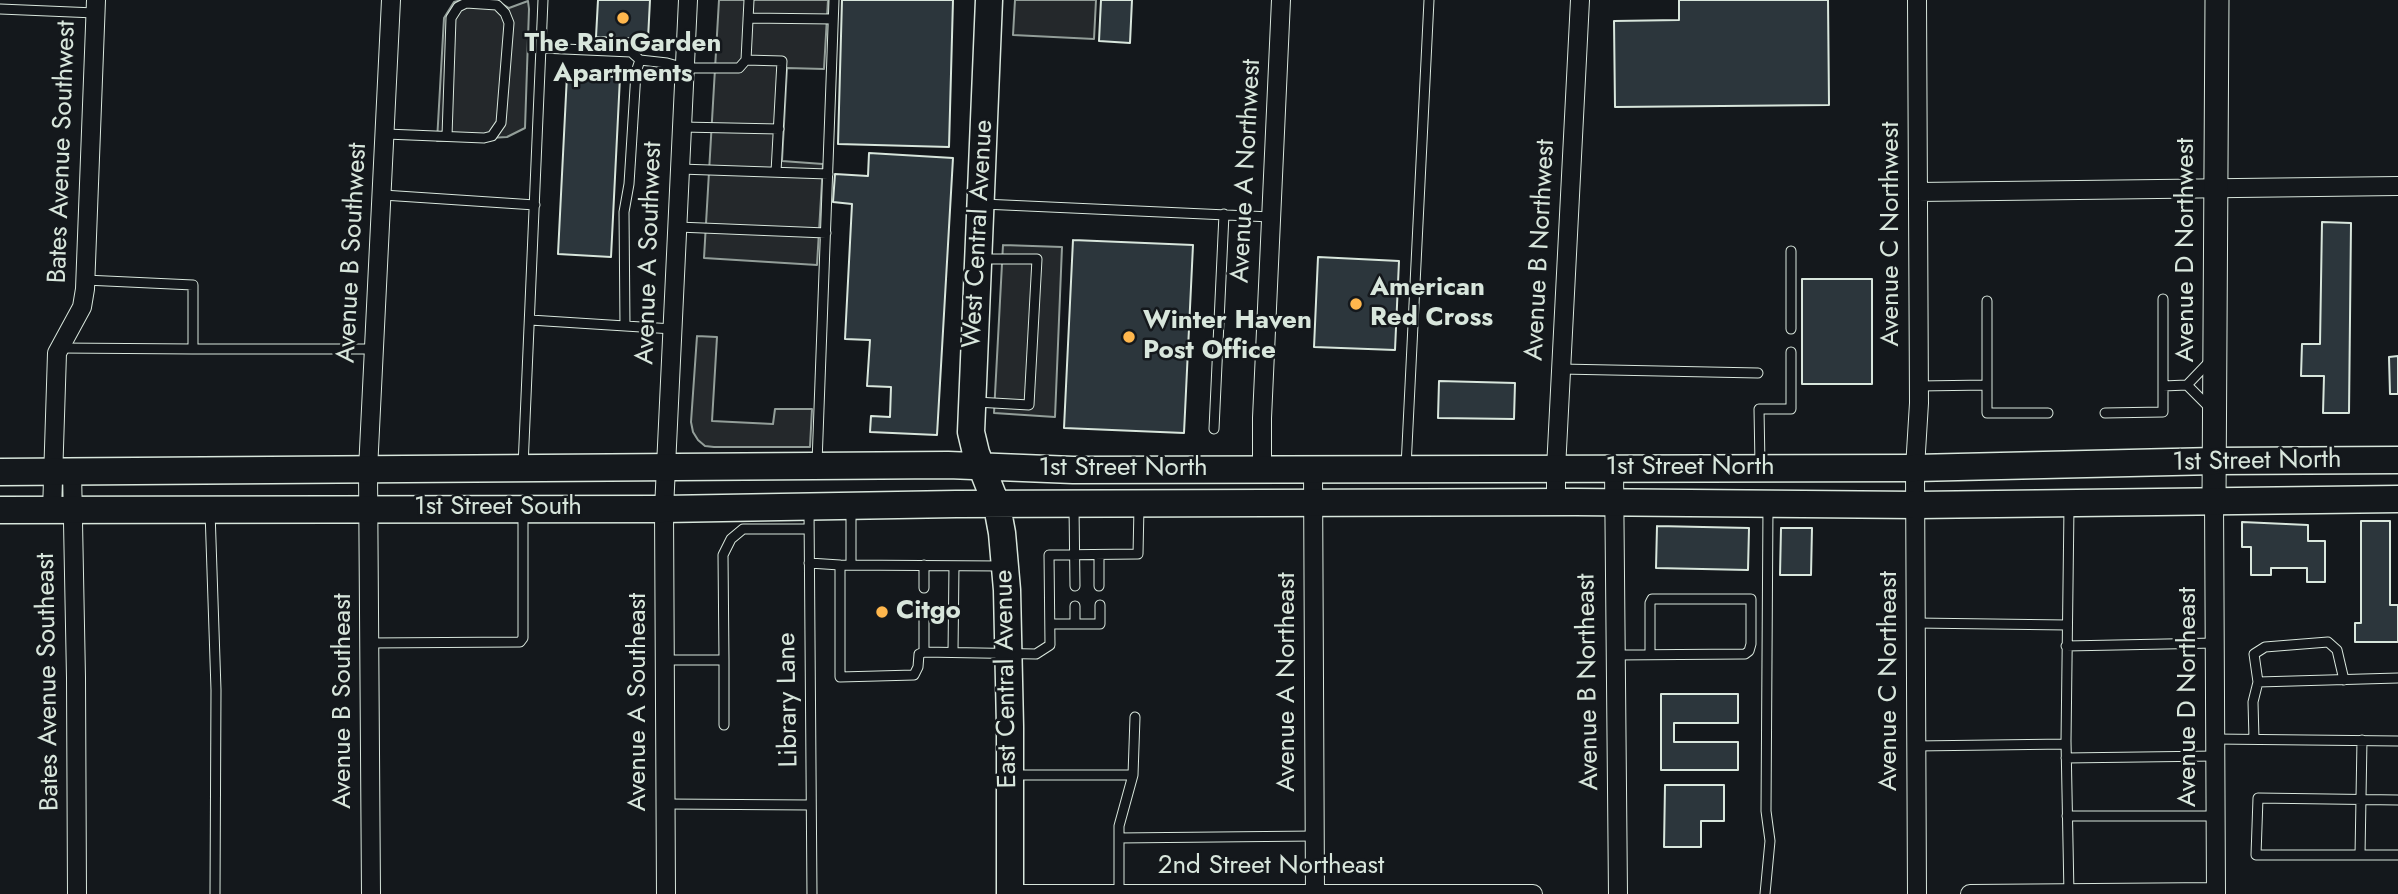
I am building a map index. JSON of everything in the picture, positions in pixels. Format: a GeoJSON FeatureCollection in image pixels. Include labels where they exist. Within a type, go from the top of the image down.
{"type":"FeatureCollection","features":[{"type":"Feature","properties":{"kind":"main road","name":"West Central Avenue"},"geometry":{"type":"LineString","coordinates":[[982,467],[971,432],[989,0]]}},
{"type":"Feature","properties":{"kind":"main road","name":"1st Street North"},"geometry":{"type":"LineString","coordinates":[[982,467],[1073,470],[1915,468],[2398,460]]}},
{"type":"Feature","properties":{"kind":"main road","name":"1st Street South"},"geometry":{"type":"LineString","coordinates":[[0,472],[982,467]]}},
{"type":"Feature","properties":{"kind":"main road","name":"East Central Avenue"},"geometry":{"type":"LineString","coordinates":[[982,467],[997,506],[1005,566],[1010,894]]}},
{"type":"Feature","properties":{"kind":"main road","name":"1st Street North"},"geometry":{"type":"LineString","coordinates":[[997,506],[1313,503],[1917,505],[2214,499],[2398,499]]}},
{"type":"Feature","properties":{"kind":"main road","name":"1st Street South"},"geometry":{"type":"LineString","coordinates":[[0,510],[664,509],[769,518],[809,518],[851,506],[997,506]]}},
{"type":"Feature","properties":{"kind":"street","name":"Avenue B Southwest"},"geometry":{"type":"LineString","coordinates":[[369,508],[368,470],[391,0]]}},
{"type":"Feature","properties":{"kind":"street","name":"Avenue A Southwest"},"geometry":{"type":"LineString","coordinates":[[664,509],[688,0]]}},
{"type":"Feature","properties":{"kind":"street","name":"Avenue A Northwest"},"geometry":{"type":"LineString","coordinates":[[1262,470],[1262,418],[1281,0]]}},
{"type":"Feature","properties":{"kind":"street","name":"Avenue B Northwest"},"geometry":{"type":"LineString","coordinates":[[1556,503],[1580,0]]}},
{"type":"Feature","properties":{"kind":"street","name":"Avenue C Northwest"},"geometry":{"type":"LineString","coordinates":[[1915,468],[1919,386],[1917,0]]}},
{"type":"Feature","properties":{"kind":"street","name":"Avenue D Northwest"},"geometry":{"type":"LineString","coordinates":[[2214,499],[2217,0]]}},
{"type":"Feature","properties":{"kind":"street","name":"Bates Avenue Southwest"},"geometry":{"type":"LineString","coordinates":[[62,471],[56,367],[60,348],[82,307],[95,7]]}},
{"type":"Feature","properties":{"kind":"street"},"geometry":{"type":"LineString","coordinates":[[1918,192],[2398,186]]}},
{"type":"Feature","properties":{"kind":"street","name":"Avenue B Northeast"},"geometry":{"type":"LineString","coordinates":[[1614,468],[1618,894]]}},
{"type":"Feature","properties":{"kind":"street","name":"Avenue C Northeast"},"geometry":{"type":"LineString","coordinates":[[1915,468],[1917,894]]}},
{"type":"Feature","properties":{"kind":"street","name":"Avenue A Northeast"},"geometry":{"type":"LineString","coordinates":[[1314,470],[1315,894]]}},
{"type":"Feature","properties":{"kind":"street","name":"Bates Avenue Southeast"},"geometry":{"type":"LineString","coordinates":[[62,471],[62,510],[76,678],[77,894]]}},
{"type":"Feature","properties":{"kind":"street","name":"Avenue D Northeast"},"geometry":{"type":"LineString","coordinates":[[2214,499],[2216,893]]}},
{"type":"Feature","properties":{"kind":"street","name":"Avenue B Southeast"},"geometry":{"type":"LineString","coordinates":[[369,508],[371,894]]}},
{"type":"Feature","properties":{"kind":"street","name":"Avenue A Southeast"},"geometry":{"type":"LineString","coordinates":[[664,509],[666,894]]}},
{"type":"Feature","properties":{"kind":"street"},"geometry":{"type":"LineString","coordinates":[[1970,894],[2216,893]]}},
{"type":"Feature","properties":{"kind":"street","name":"2nd Street Northeast"},"geometry":{"type":"LineString","coordinates":[[1010,894],[1533,894]]}},
{"type":"Feature","properties":{"kind":"lane"},"geometry":{"type":"LineString","coordinates":[[523,469],[543,0]]}},
{"type":"Feature","properties":{"kind":"lane"},"geometry":{"type":"LineString","coordinates":[[542,48],[621,50],[631,52],[640,60],[685,68],[739,68],[746,60],[749,0]]}},
{"type":"Feature","properties":{"kind":"lane"},"geometry":{"type":"LineString","coordinates":[[817,466],[834,0]]}},
{"type":"Feature","properties":{"kind":"lane"},"geometry":{"type":"LineString","coordinates":[[1406,469],[1429,0]]}},
{"type":"Feature","properties":{"kind":"lane"},"geometry":{"type":"LineString","coordinates":[[386,134],[484,138],[492,136],[501,122],[509,23],[505,13],[497,5],[466,3],[458,7],[451,19],[447,136]]}},
{"type":"Feature","properties":{"kind":"lane"},"geometry":{"type":"LineString","coordinates":[[0,9],[95,7]]}},
{"type":"Feature","properties":{"kind":"lane"},"geometry":{"type":"LineString","coordinates":[[748,18],[833,19]]}},
{"type":"Feature","properties":{"kind":"lane"},"geometry":{"type":"LineString","coordinates":[[625,326],[624,212],[629,184],[636,72],[640,60]]}},
{"type":"Feature","properties":{"kind":"lane"},"geometry":{"type":"LineString","coordinates":[[746,60],[782,61],[776,172]]}},
{"type":"Feature","properties":{"kind":"lane"},"geometry":{"type":"LineString","coordinates":[[682,127],[779,129]]}},
{"type":"Feature","properties":{"kind":"lane"},"geometry":{"type":"LineString","coordinates":[[680,169],[828,174]]}},
{"type":"Feature","properties":{"kind":"lane"},"geometry":{"type":"LineString","coordinates":[[383,195],[535,205]]}},
{"type":"Feature","properties":{"kind":"lane"},"geometry":{"type":"LineString","coordinates":[[981,204],[1271,217]]}},
{"type":"Feature","properties":{"kind":"lane"},"geometry":{"type":"LineString","coordinates":[[1214,429],[1224,214]]}},
{"type":"Feature","properties":{"kind":"lane"},"geometry":{"type":"LineString","coordinates":[[678,227],[825,233]]}},
{"type":"Feature","properties":{"kind":"lane"},"geometry":{"type":"LineString","coordinates":[[1791,251],[1791,329]]}},
{"type":"Feature","properties":{"kind":"lane"},"geometry":{"type":"LineString","coordinates":[[972,402],[1029,405],[1037,259],[978,259]]}},
{"type":"Feature","properties":{"kind":"lane"},"geometry":{"type":"LineString","coordinates":[[85,279],[193,285],[193,349]]}},
{"type":"Feature","properties":{"kind":"lane"},"geometry":{"type":"LineString","coordinates":[[2105,413],[2163,412],[2163,299]]}},
{"type":"Feature","properties":{"kind":"lane"},"geometry":{"type":"LineString","coordinates":[[1987,301],[1987,413],[2048,413]]}},
{"type":"Feature","properties":{"kind":"lane"},"geometry":{"type":"LineString","coordinates":[[530,320],[674,329]]}},
{"type":"Feature","properties":{"kind":"lane"},"geometry":{"type":"LineString","coordinates":[[60,348],[375,349]]}},
{"type":"Feature","properties":{"kind":"lane"},"geometry":{"type":"LineString","coordinates":[[1760,468],[1759,409],[1791,410],[1791,352]]}},
{"type":"Feature","properties":{"kind":"lane"},"geometry":{"type":"LineString","coordinates":[[2163,386],[2187,385],[2215,356]]}},
{"type":"Feature","properties":{"kind":"lane"},"geometry":{"type":"LineString","coordinates":[[1561,369],[1758,373]]}},
{"type":"Feature","properties":{"kind":"lane"},"geometry":{"type":"LineString","coordinates":[[1919,386],[1987,385]]}},
{"type":"Feature","properties":{"kind":"lane"},"geometry":{"type":"LineString","coordinates":[[2187,385],[2215,414]]}},
{"type":"Feature","properties":{"kind":"lane"},"geometry":{"type":"LineString","coordinates":[[2069,502],[2066,646],[2069,894]]}},
{"type":"Feature","properties":{"kind":"lane"},"geometry":{"type":"LineString","coordinates":[[1074,504],[1075,586]]}},
{"type":"Feature","properties":{"kind":"lane"},"geometry":{"type":"LineString","coordinates":[[840,565],[840,677],[914,676],[919,654],[924,652],[1036,654],[1051,645],[1049,555],[1138,554],[1139,504]]}},
{"type":"Feature","properties":{"kind":"lane"},"geometry":{"type":"LineString","coordinates":[[1765,894],[1770,841],[1766,811],[1768,504]]}},
{"type":"Feature","properties":{"kind":"lane"},"geometry":{"type":"LineString","coordinates":[[851,506],[851,565]]}},
{"type":"Feature","properties":{"kind":"lane"},"geometry":{"type":"LineString","coordinates":[[210,509],[216,690],[215,894]]}},
{"type":"Feature","properties":{"kind":"lane"},"geometry":{"type":"LineString","coordinates":[[369,643],[520,642],[523,638],[523,509]]}},
{"type":"Feature","properties":{"kind":"lane"},"geometry":{"type":"LineString","coordinates":[[723,725],[723,555],[731,539],[743,529],[769,518]]}},
{"type":"Feature","properties":{"kind":"lane","name":"Library Lane"},"geometry":{"type":"LineString","coordinates":[[809,518],[812,894]]}},
{"type":"Feature","properties":{"kind":"lane"},"geometry":{"type":"LineString","coordinates":[[1099,555],[1100,586]]}},
{"type":"Feature","properties":{"kind":"lane"},"geometry":{"type":"LineString","coordinates":[[809,564],[1005,566]]}},
{"type":"Feature","properties":{"kind":"lane"},"geometry":{"type":"LineString","coordinates":[[924,565],[924,588]]}},
{"type":"Feature","properties":{"kind":"lane"},"geometry":{"type":"LineString","coordinates":[[953,652],[954,566]]}},
{"type":"Feature","properties":{"kind":"lane"},"geometry":{"type":"LineString","coordinates":[[1615,655],[1745,654],[1751,644],[1751,599],[1652,599],[1650,654]]}},
{"type":"Feature","properties":{"kind":"lane"},"geometry":{"type":"LineString","coordinates":[[1050,624],[1100,624],[1100,605]]}},
{"type":"Feature","properties":{"kind":"lane"},"geometry":{"type":"LineString","coordinates":[[1075,606],[1075,624]]}},
{"type":"Feature","properties":{"kind":"lane"},"geometry":{"type":"LineString","coordinates":[[924,610],[924,652]]}},
{"type":"Feature","properties":{"kind":"lane"},"geometry":{"type":"LineString","coordinates":[[1916,623],[2067,625]]}},
{"type":"Feature","properties":{"kind":"lane"},"geometry":{"type":"LineString","coordinates":[[2253,739],[2253,702],[2258,682],[2254,654],[2265,647],[2328,642],[2337,650],[2344,680]]}},
{"type":"Feature","properties":{"kind":"lane"},"geometry":{"type":"LineString","coordinates":[[2066,646],[2215,643]]}},
{"type":"Feature","properties":{"kind":"lane"},"geometry":{"type":"LineString","coordinates":[[665,660],[723,660]]}},
{"type":"Feature","properties":{"kind":"lane"},"geometry":{"type":"LineString","coordinates":[[2258,682],[2398,678]]}},
{"type":"Feature","properties":{"kind":"lane"},"geometry":{"type":"LineString","coordinates":[[1119,894],[1119,826],[1133,775],[1135,717]]}},
{"type":"Feature","properties":{"kind":"lane"},"geometry":{"type":"LineString","coordinates":[[2066,758],[2216,748],[2253,739],[2398,741]]}},
{"type":"Feature","properties":{"kind":"lane"},"geometry":{"type":"LineString","coordinates":[[2360,855],[2362,740]]}},
{"type":"Feature","properties":{"kind":"lane"},"geometry":{"type":"LineString","coordinates":[[1916,746],[2066,744]]}},
{"type":"Feature","properties":{"kind":"lane"},"geometry":{"type":"LineString","coordinates":[[1010,775],[1133,775]]}},
{"type":"Feature","properties":{"kind":"lane"},"geometry":{"type":"LineString","coordinates":[[2398,800],[2258,798],[2256,855],[2398,855]]}},
{"type":"Feature","properties":{"kind":"lane"},"geometry":{"type":"LineString","coordinates":[[666,804],[811,805]]}},
{"type":"Feature","properties":{"kind":"lane"},"geometry":{"type":"LineString","coordinates":[[2067,816],[2216,816]]}},
{"type":"Feature","properties":{"kind":"lane"},"geometry":{"type":"LineString","coordinates":[[1119,838],[1314,836]]}},
{"type":"Feature","properties":{"kind":"shaded area"},"geometry":{"type":"Polygon","coordinates":[[[719,0],[828,0],[824,69],[787,68],[782,161],[823,164],[817,265],[704,258],[719,0]]]}},
{"type":"Feature","properties":{"kind":"shaded area"},"geometry":{"type":"Polygon","coordinates":[[[1015,0],[1096,0],[1094,39],[1013,35],[1015,0]]]}},
{"type":"Feature","properties":{"kind":"shaded area"},"geometry":{"type":"Polygon","coordinates":[[[497,1],[509,8],[528,1],[525,128],[507,137],[437,141],[444,18],[454,2],[497,1]]]}},
{"type":"Feature","properties":{"kind":"shaded area"},"geometry":{"type":"Polygon","coordinates":[[[1003,245],[1062,247],[1055,417],[994,413],[1003,245]]]}},
{"type":"Feature","properties":{"kind":"shaded area"},"geometry":{"type":"Polygon","coordinates":[[[697,336],[717,337],[712,421],[773,424],[775,409],[812,409],[810,447],[714,447],[705,446],[698,440],[691,422],[697,336]]]}},
{"type":"Feature","properties":{"kind":"building","name":"The RainGarden Apartments"},"geometry":{"type":"Polygon","coordinates":[[[598,0],[650,0],[648,39],[596,37],[598,0]]]}},
{"type":"Feature","properties":{"kind":"building"},"geometry":{"type":"Polygon","coordinates":[[[842,0],[953,0],[949,147],[838,144],[842,0]]]}},
{"type":"Feature","properties":{"kind":"building"},"geometry":{"type":"Polygon","coordinates":[[[1101,0],[1132,0],[1130,43],[1099,41],[1101,0]]]}},
{"type":"Feature","properties":{"kind":"building"},"geometry":{"type":"Polygon","coordinates":[[[1679,0],[1828,0],[1829,105],[1615,107],[1614,21],[1679,20],[1679,0]]]}},
{"type":"Feature","properties":{"kind":"building"},"geometry":{"type":"Polygon","coordinates":[[[567,75],[620,77],[611,257],[558,254],[567,75]]]}},
{"type":"Feature","properties":{"kind":"building"},"geometry":{"type":"Polygon","coordinates":[[[869,153],[953,158],[937,435],[870,432],[871,416],[890,417],[891,387],[867,386],[870,340],[845,339],[852,204],[833,202],[835,174],[868,176],[869,153]]]}},
{"type":"Feature","properties":{"kind":"building"},"geometry":{"type":"Polygon","coordinates":[[[2322,222],[2351,223],[2349,413],[2323,413],[2324,376],[2301,376],[2302,344],[2320,344],[2322,222]]]}},
{"type":"Feature","properties":{"kind":"building","name":"Winter Haven Post Office"},"geometry":{"type":"Polygon","coordinates":[[[1073,240],[1193,245],[1184,433],[1064,428],[1073,240]]]}},
{"type":"Feature","properties":{"kind":"building","name":"American Red Cross"},"geometry":{"type":"Polygon","coordinates":[[[1318,257],[1399,261],[1395,350],[1314,347],[1318,257]]]}},
{"type":"Feature","properties":{"kind":"building"},"geometry":{"type":"Polygon","coordinates":[[[1802,279],[1872,279],[1872,384],[1802,384],[1802,279]]]}},
{"type":"Feature","properties":{"kind":"building"},"geometry":{"type":"Polygon","coordinates":[[[2398,356],[2398,394],[2390,394],[2389,357],[2398,356]]]}},
{"type":"Feature","properties":{"kind":"building"},"geometry":{"type":"Polygon","coordinates":[[[1439,381],[1515,383],[1514,419],[1438,418],[1439,381]]]}},
{"type":"Feature","properties":{"kind":"building"},"geometry":{"type":"Polygon","coordinates":[[[2361,521],[2390,521],[2390,605],[2398,605],[2398,642],[2355,642],[2355,623],[2361,623],[2361,521]]]}},
{"type":"Feature","properties":{"kind":"building"},"geometry":{"type":"Polygon","coordinates":[[[2242,522],[2308,525],[2308,541],[2325,541],[2325,582],[2307,582],[2307,568],[2271,568],[2271,575],[2251,575],[2251,547],[2242,547],[2242,522]]]}},
{"type":"Feature","properties":{"kind":"building"},"geometry":{"type":"Polygon","coordinates":[[[1657,526],[1749,528],[1748,570],[1656,568],[1657,526]]]}},
{"type":"Feature","properties":{"kind":"building"},"geometry":{"type":"Polygon","coordinates":[[[1781,528],[1812,528],[1811,575],[1780,575],[1781,528]]]}},
{"type":"Feature","properties":{"kind":"building"},"geometry":{"type":"Polygon","coordinates":[[[1661,694],[1738,694],[1738,723],[1674,723],[1674,742],[1738,742],[1738,770],[1661,770],[1661,694]]]}},
{"type":"Feature","properties":{"kind":"building"},"geometry":{"type":"Polygon","coordinates":[[[1665,785],[1724,785],[1724,821],[1701,821],[1701,847],[1664,847],[1665,785]]]}},
{"type":"Feature","properties":{"kind":"place","name":"The RainGarden Apartments"},"geometry":{"type":"Point","coordinates":[623,18]}},
{"type":"Feature","properties":{"kind":"place","name":"American Red Cross"},"geometry":{"type":"Point","coordinates":[1356,304]}},
{"type":"Feature","properties":{"kind":"place","name":"Winter Haven Post Office"},"geometry":{"type":"Point","coordinates":[1129,337]}},
{"type":"Feature","properties":{"kind":"place","name":"Citgo"},"geometry":{"type":"Point","coordinates":[882,612]}}]}
